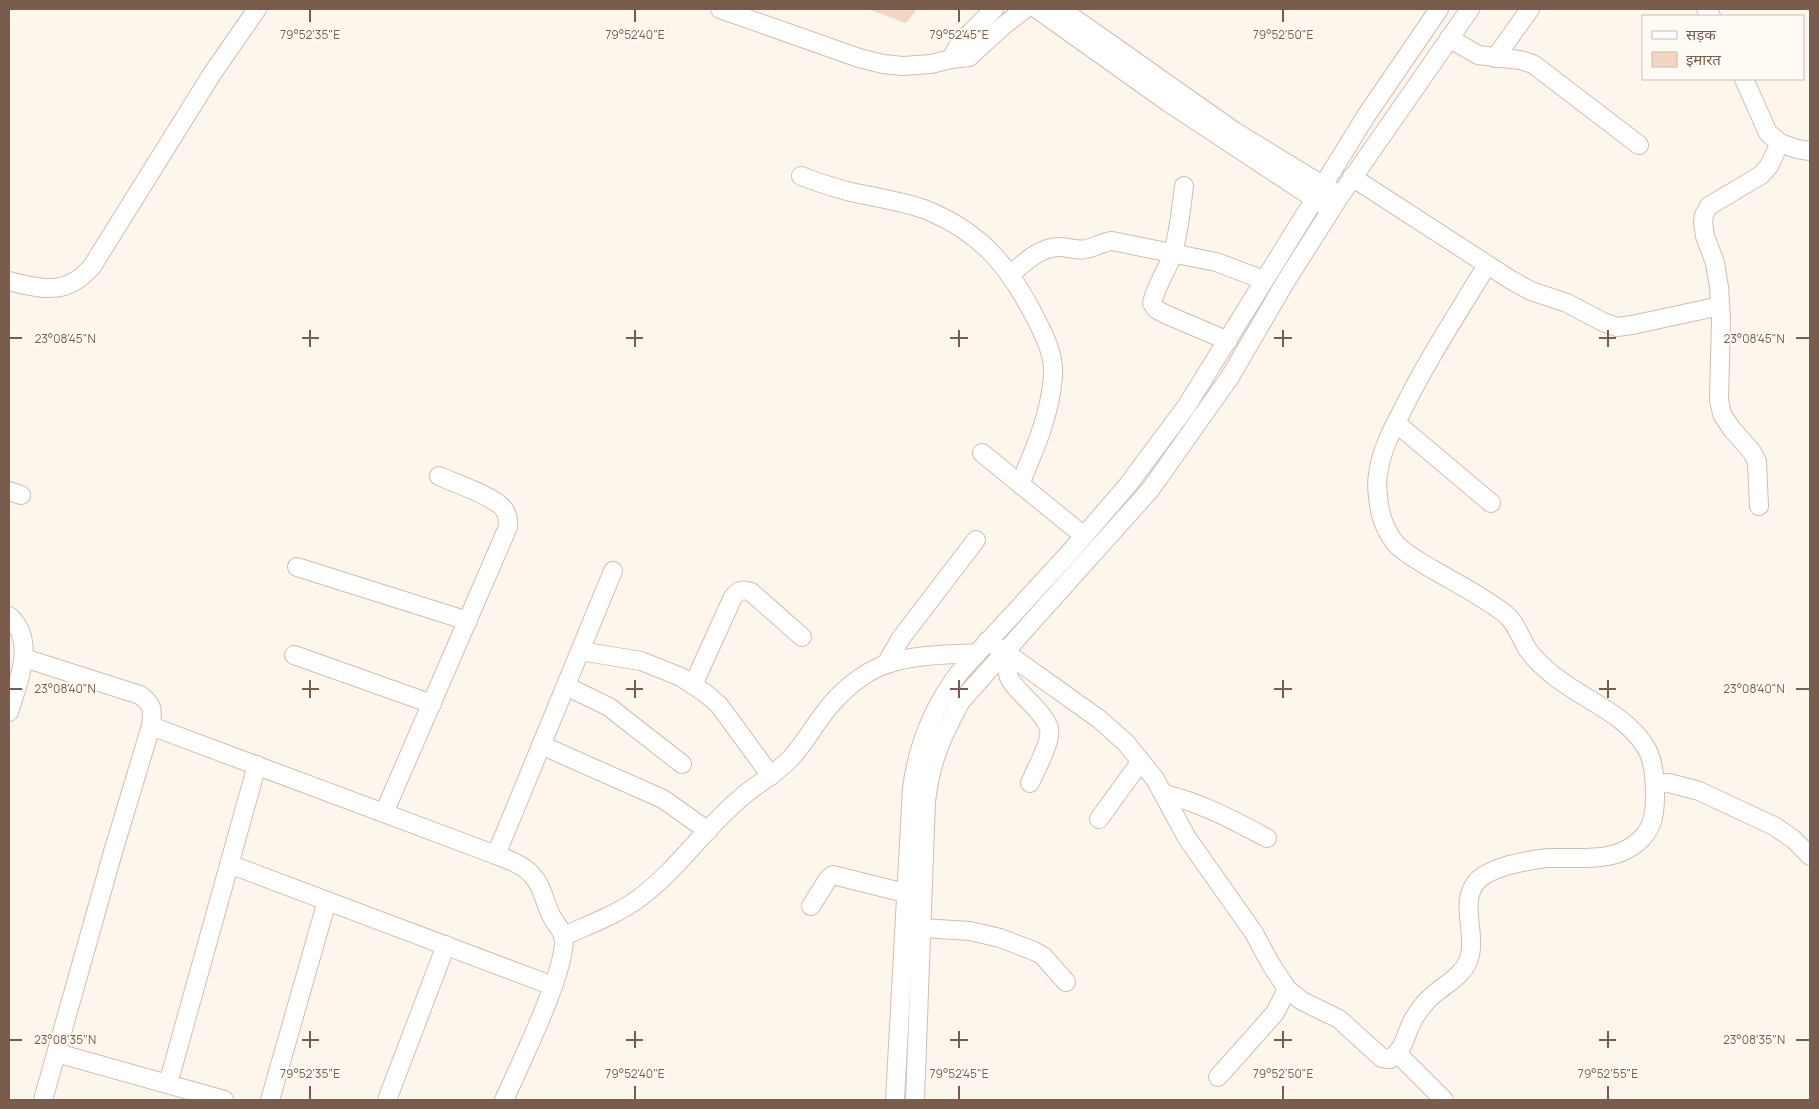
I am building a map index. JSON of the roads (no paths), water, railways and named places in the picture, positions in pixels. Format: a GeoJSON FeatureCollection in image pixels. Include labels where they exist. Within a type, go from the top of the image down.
{"type":"FeatureCollection","features":[{"type":"Feature","properties":{"kind":"street"},"geometry":{"type":"LineString","coordinates":[[9,281],[49,288],[62,288],[75,282],[91,268],[212,74],[258,9]]}},
{"type":"Feature","properties":{"kind":"street"},"geometry":{"type":"LineString","coordinates":[[720,9],[859,58],[883,64],[902,66],[917,66],[969,57],[1025,9]]}},
{"type":"Feature","properties":{"kind":"street"},"geometry":{"type":"LineString","coordinates":[[951,59],[960,43],[994,9]]}},
{"type":"Feature","properties":{"kind":"street"},"geometry":{"type":"LineString","coordinates":[[1037,9],[1177,108],[1335,203]]}},
{"type":"Feature","properties":{"kind":"street"},"geometry":{"type":"LineString","coordinates":[[1061,9],[1318,192]]}},
{"type":"Feature","properties":{"kind":"street"},"geometry":{"type":"LineString","coordinates":[[895,1100],[912,788],[915,764],[923,737],[944,692],[959,672],[1084,536],[1127,486],[1186,407],[1366,116],[1439,9]]}},
{"type":"Feature","properties":{"kind":"street"},"geometry":{"type":"LineString","coordinates":[[915,1100],[926,801],[933,761],[938,746],[961,701],[1010,656],[1150,490],[1230,377],[1286,281],[1352,177],[1470,9]]}},
{"type":"Feature","properties":{"kind":"street"},"geometry":{"type":"LineString","coordinates":[[1495,58],[1530,9]]}},
{"type":"Feature","properties":{"kind":"street"},"geometry":{"type":"LineString","coordinates":[[1449,38],[1478,55],[1520,60],[1533,64],[1639,145]]}},
{"type":"Feature","properties":{"kind":"street"},"geometry":{"type":"LineString","coordinates":[[1744,80],[1768,134],[1780,143],[1810,151]]}},
{"type":"Feature","properties":{"kind":"street"},"geometry":{"type":"LineString","coordinates":[[1759,506],[1757,462],[1752,452],[1731,428],[1722,414],[1719,400],[1720,306],[1715,263],[1705,236],[1703,222],[1708,206],[1761,175],[1769,166],[1780,143]]}},
{"type":"Feature","properties":{"kind":"street"},"geometry":{"type":"LineString","coordinates":[[800,176],[835,188],[905,204],[934,214],[969,234],[992,252],[1011,274],[1029,304],[1047,341],[1052,355],[1053,375],[1048,414],[1020,484]]}},
{"type":"Feature","properties":{"kind":"street"},"geometry":{"type":"LineString","coordinates":[[1352,177],[1487,265],[1531,291],[1578,308],[1602,322],[1616,327],[1720,306]]}},
{"type":"Feature","properties":{"kind":"street"},"geometry":{"type":"LineString","coordinates":[[1184,186],[1178,232],[1172,254],[1152,303],[1156,309],[1165,314],[1228,341]]}},
{"type":"Feature","properties":{"kind":"street"},"geometry":{"type":"LineString","coordinates":[[1011,274],[1035,254],[1046,249],[1060,247],[1084,250],[1112,240],[1216,262],[1264,280]]}},
{"type":"Feature","properties":{"kind":"street"},"geometry":{"type":"LineString","coordinates":[[564,936],[620,910],[638,898],[668,872],[735,802],[771,776],[791,758],[841,693],[870,672],[886,664],[911,658],[982,647],[1010,656],[1116,732],[1155,778],[1187,838],[1249,924],[1270,963],[1287,989],[1302,1001],[1339,1019],[1382,1058],[1390,1059],[1398,1054],[1422,1006],[1432,995],[1458,975],[1466,965],[1471,953],[1469,897],[1474,885],[1481,877],[1499,867],[1531,860],[1617,855],[1630,848],[1643,837],[1651,826],[1655,810],[1655,789],[1651,761],[1646,746],[1634,733],[1618,718],[1548,671],[1528,650],[1518,629],[1506,614],[1411,557],[1396,544],[1382,518],[1378,498],[1378,474],[1385,446],[1432,356],[1487,265]]}},
{"type":"Feature","properties":{"kind":"street"},"geometry":{"type":"LineString","coordinates":[[1396,423],[1491,503]]}},
{"type":"Feature","properties":{"kind":"street"},"geometry":{"type":"LineString","coordinates":[[982,453],[1084,536]]}},
{"type":"Feature","properties":{"kind":"street"},"geometry":{"type":"LineString","coordinates":[[384,813],[508,527],[508,517],[504,509],[495,501],[439,476]]}},
{"type":"Feature","properties":{"kind":"street"},"geometry":{"type":"LineString","coordinates":[[886,664],[901,638],[976,540]]}},
{"type":"Feature","properties":{"kind":"street"},"geometry":{"type":"LineString","coordinates":[[297,567],[468,620]]}},
{"type":"Feature","properties":{"kind":"street"},"geometry":{"type":"LineString","coordinates":[[496,854],[613,571]]}},
{"type":"Feature","properties":{"kind":"street"},"geometry":{"type":"LineString","coordinates":[[693,685],[733,597],[739,591],[751,592],[802,637]]}},
{"type":"Feature","properties":{"kind":"street"},"geometry":{"type":"LineString","coordinates":[[9,616],[14,621],[24,640],[24,658],[9,708]]}},
{"type":"Feature","properties":{"kind":"street"},"geometry":{"type":"LineString","coordinates":[[580,650],[641,661],[681,677],[719,705],[771,776]]}},
{"type":"Feature","properties":{"kind":"street"},"geometry":{"type":"LineString","coordinates":[[294,655],[432,704]]}},
{"type":"Feature","properties":{"kind":"street"},"geometry":{"type":"LineString","coordinates":[[1010,656],[1009,678],[1036,707],[1049,729],[1048,740],[1030,783]]}},
{"type":"Feature","properties":{"kind":"street"},"geometry":{"type":"LineString","coordinates":[[24,658],[140,695],[150,702],[152,713],[151,726],[113,852],[43,1100]]}},
{"type":"Feature","properties":{"kind":"street"},"geometry":{"type":"LineString","coordinates":[[566,686],[609,707],[682,764]]}},
{"type":"Feature","properties":{"kind":"street"},"geometry":{"type":"LineString","coordinates":[[151,726],[496,854],[512,861],[532,874],[541,889],[550,915],[564,936],[562,957],[554,986],[504,1100]]}},
{"type":"Feature","properties":{"kind":"street"},"geometry":{"type":"LineString","coordinates":[[541,745],[663,799],[708,831]]}},
{"type":"Feature","properties":{"kind":"street"},"geometry":{"type":"LineString","coordinates":[[1099,819],[1141,761]]}},
{"type":"Feature","properties":{"kind":"street"},"geometry":{"type":"LineString","coordinates":[[168,1084],[258,765]]}},
{"type":"Feature","properties":{"kind":"street"},"geometry":{"type":"LineString","coordinates":[[1655,789],[1657,784],[1669,783],[1699,791],[1774,826],[1793,839],[1810,856]]}},
{"type":"Feature","properties":{"kind":"street"},"geometry":{"type":"LineString","coordinates":[[1164,794],[1212,809],[1267,838]]}},
{"type":"Feature","properties":{"kind":"street"},"geometry":{"type":"LineString","coordinates":[[229,864],[554,986]]}},
{"type":"Feature","properties":{"kind":"street"},"geometry":{"type":"LineString","coordinates":[[811,906],[828,878],[833,875],[905,893]]}},
{"type":"Feature","properties":{"kind":"street"},"geometry":{"type":"LineString","coordinates":[[270,1100],[328,901]]}},
{"type":"Feature","properties":{"kind":"street"},"geometry":{"type":"LineString","coordinates":[[920,928],[970,931],[1000,938],[1043,956],[1066,982]]}},
{"type":"Feature","properties":{"kind":"street"},"geometry":{"type":"LineString","coordinates":[[387,1100],[446,946]]}},
{"type":"Feature","properties":{"kind":"street"},"geometry":{"type":"LineString","coordinates":[[1218,1077],[1275,1013],[1287,989]]}},
{"type":"Feature","properties":{"kind":"street"},"geometry":{"type":"LineString","coordinates":[[57,1053],[224,1100]]}},
{"type":"Feature","properties":{"kind":"street"},"geometry":{"type":"LineString","coordinates":[[1398,1054],[1444,1100]]}}]}
